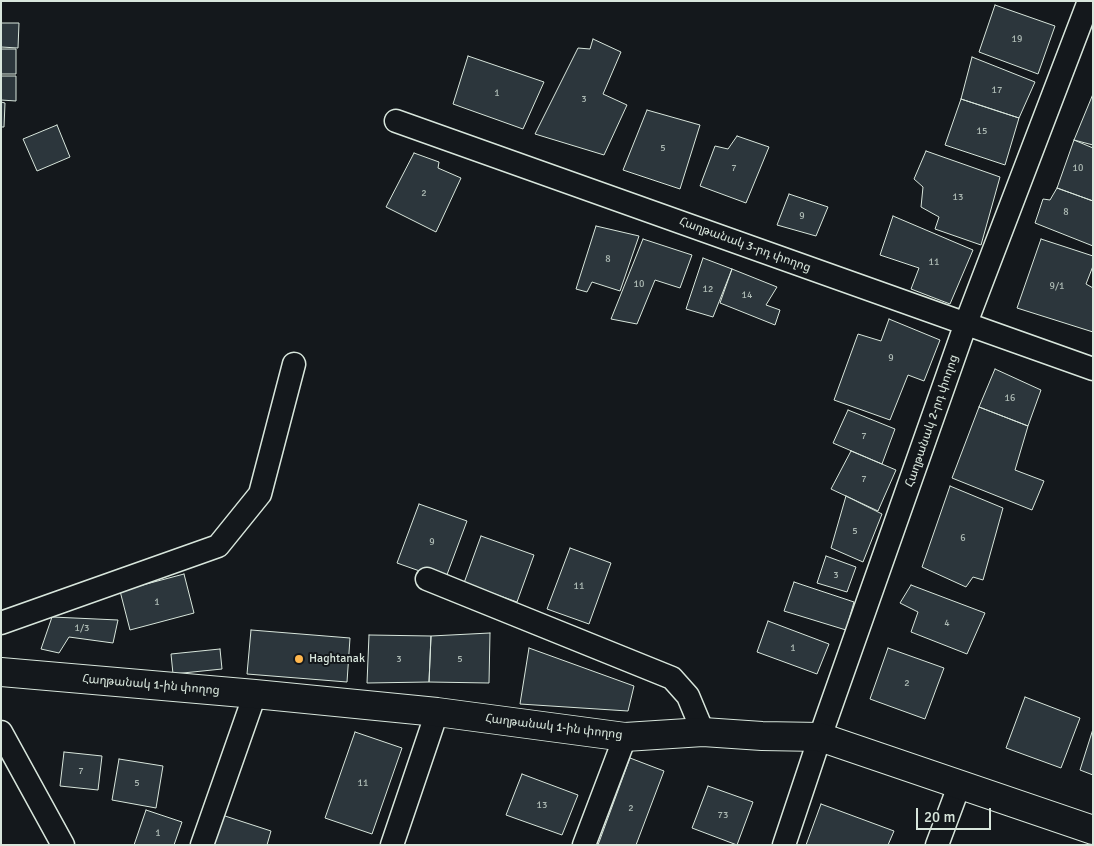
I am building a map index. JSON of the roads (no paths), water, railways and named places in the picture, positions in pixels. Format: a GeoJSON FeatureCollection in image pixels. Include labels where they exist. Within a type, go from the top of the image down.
{"type":"FeatureCollection","features":[{"type":"Feature","properties":{"kind":"main road","name":"Հաղթանակ 1-ին փողոց"},"geometry":{"type":"LineString","coordinates":[[1,672],[437,712],[625,737],[703,732],[820,737],[959,786],[1093,830]]}},
{"type":"Feature","properties":{"kind":"street","name":"Հաղթանակ 2-րդ փողոց"},"geometry":{"type":"LineString","coordinates":[[784,845],[820,737],[966,324],[1089,1]]}},
{"type":"Feature","properties":{"kind":"street","name":"Հաղթանակ 3-րդ փողոց"},"geometry":{"type":"LineString","coordinates":[[396,121],[1093,369]]}},
{"type":"Feature","properties":{"kind":"street"},"geometry":{"type":"LineString","coordinates":[[1,623],[218,546],[260,494],[294,364]]}},
{"type":"Feature","properties":{"kind":"street"},"geometry":{"type":"LineString","coordinates":[[427,579],[672,678],[688,696],[703,732]]}},
{"type":"Feature","properties":{"kind":"street"},"geometry":{"type":"LineString","coordinates":[[202,845],[255,694]]}},
{"type":"Feature","properties":{"kind":"street"},"geometry":{"type":"LineString","coordinates":[[392,845],[437,712]]}},
{"type":"Feature","properties":{"kind":"street"},"geometry":{"type":"LineString","coordinates":[[1,732],[64,845]]}},
{"type":"Feature","properties":{"kind":"street"},"geometry":{"type":"LineString","coordinates":[[584,845],[625,737]]}},
{"type":"Feature","properties":{"kind":"street"},"geometry":{"type":"LineString","coordinates":[[937,845],[959,786]]}},
{"type":"Feature","properties":{"kind":"place","name":"Haghtanak"},"geometry":{"type":"Point","coordinates":[299,659]}}]}
